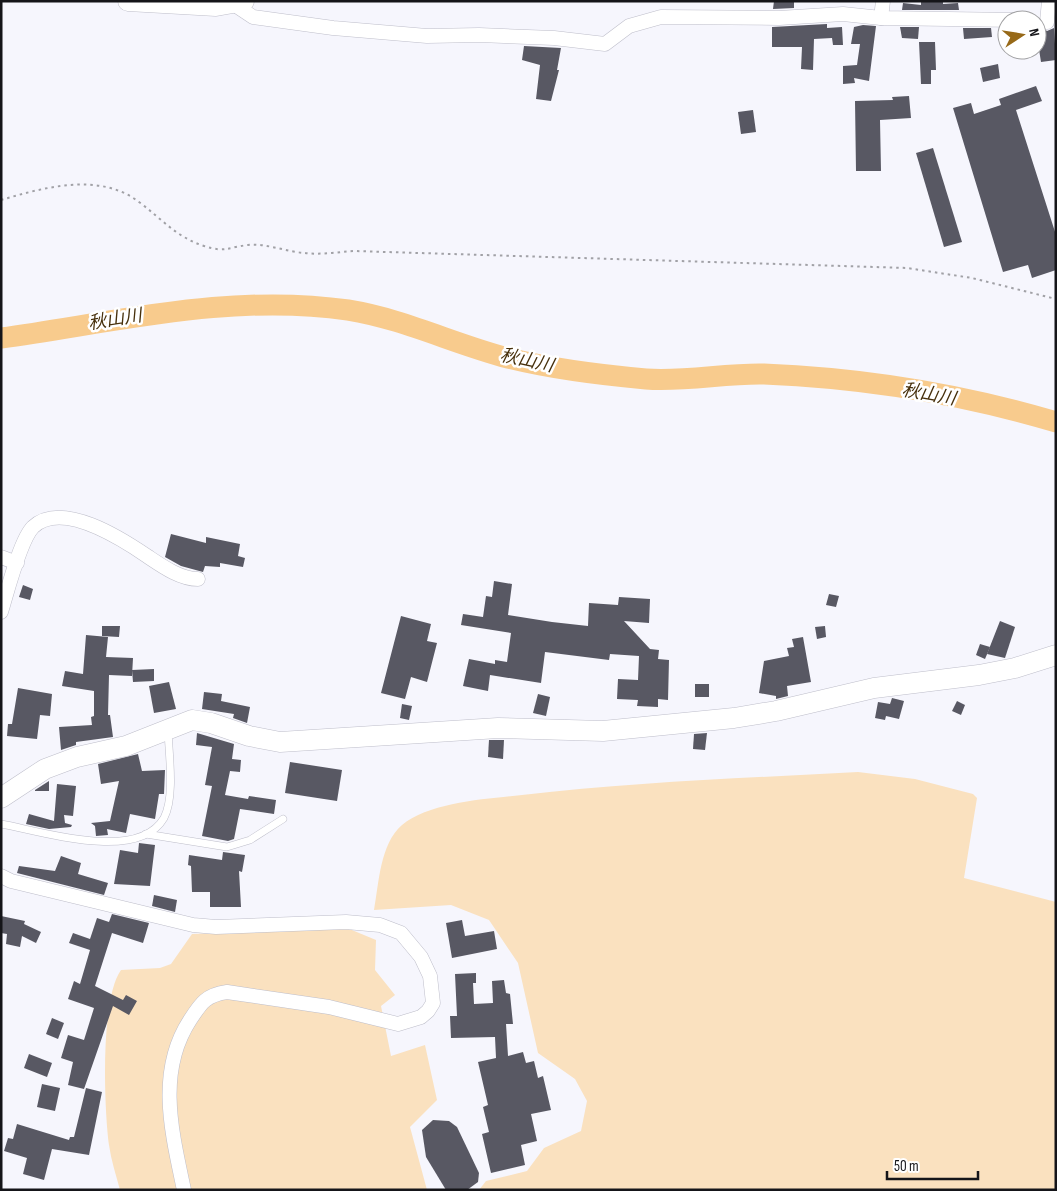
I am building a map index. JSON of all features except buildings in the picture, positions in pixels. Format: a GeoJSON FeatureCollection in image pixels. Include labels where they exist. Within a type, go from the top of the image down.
{"type":"FeatureCollection","features":[{"type":"Feature","properties":{"kind":"street"},"geometry":{"type":"LineString","coordinates":[[128,1],[209,6],[240,3],[253,17],[333,28],[427,36],[546,37],[605,44],[629,26],[661,17],[779,18],[843,14],[881,18],[997,20]]}},
{"type":"Feature","properties":{"kind":"street"},"geometry":{"type":"LineString","coordinates":[[881,18],[883,1]]}},
{"type":"Feature","properties":{"kind":"street"},"geometry":{"type":"LineString","coordinates":[[1047,15],[1049,1]]}},
{"type":"Feature","properties":{"kind":"street"},"geometry":{"type":"LineString","coordinates":[[1,612],[17,562],[33,527],[60,517],[112,533],[164,567],[188,579],[198,579]]}},
{"type":"Feature","properties":{"kind":"street"},"geometry":{"type":"LineString","coordinates":[[1,557],[17,562]]}},
{"type":"Feature","properties":{"kind":"street"},"geometry":{"type":"LineString","coordinates":[[1,798],[45,768],[77,757],[126,746],[192,720],[202,721],[249,736],[280,742],[498,728],[603,731],[734,718],[874,688],[979,675],[1015,668],[1056,655]]}},
{"type":"Feature","properties":{"kind":"street"},"geometry":{"type":"LineString","coordinates":[[1,876],[20,883],[193,925],[216,927],[346,922],[380,925],[401,933],[421,957],[430,976],[433,1003],[428,1011],[411,1022],[398,1024],[329,1007],[227,992],[212,994],[198,1006],[183,1030],[172,1055],[169,1078],[176,1155],[184,1190]]}},
{"type":"Feature","properties":{"kind":"lane"},"geometry":{"type":"LineString","coordinates":[[1,824],[78,840],[132,840],[145,834],[155,828],[164,817],[171,781],[168,728]]}},
{"type":"Feature","properties":{"kind":"lane"},"geometry":{"type":"LineString","coordinates":[[145,834],[227,847],[250,840],[283,820]]}},
{"type":"Feature","properties":{"kind":"path"},"geometry":{"type":"LineString","coordinates":[[1,200],[37,189],[67,184],[96,186],[124,191],[180,236],[215,249],[231,250],[249,245],[306,254],[354,251],[907,268],[972,278],[1056,298]]}},
{"type":"Feature","properties":{"kind":"shaded area"},"geometry":{"type":"Polygon","coordinates":[[[858,772],[915,779],[973,794],[977,798],[964,878],[1056,902],[1056,1190],[479,1190],[486,1181],[527,1171],[544,1148],[581,1131],[587,1101],[575,1079],[538,1053],[518,963],[489,920],[451,905],[374,910],[379,876],[385,853],[389,842],[402,825],[428,811],[443,806],[476,800],[648,784],[858,772]]]}},
{"type":"Feature","properties":{"kind":"shaded area"},"geometry":{"type":"Polygon","coordinates":[[[347,928],[376,940],[375,970],[395,995],[381,1006],[391,1056],[425,1045],[437,1100],[410,1127],[427,1190],[120,1190],[112,1162],[107,1128],[105,1054],[110,1004],[114,984],[121,970],[160,968],[171,964],[192,934],[347,928]]]}},
{"type":"Feature","properties":{"kind":"waterway","name":"秋山川"},"geometry":{"type":"LineString","coordinates":[[1,338],[217,307],[304,306],[369,314],[409,325],[508,358],[559,368],[612,376],[661,380],[764,374],[838,379],[912,389],[984,403],[1056,422]]}}]}
